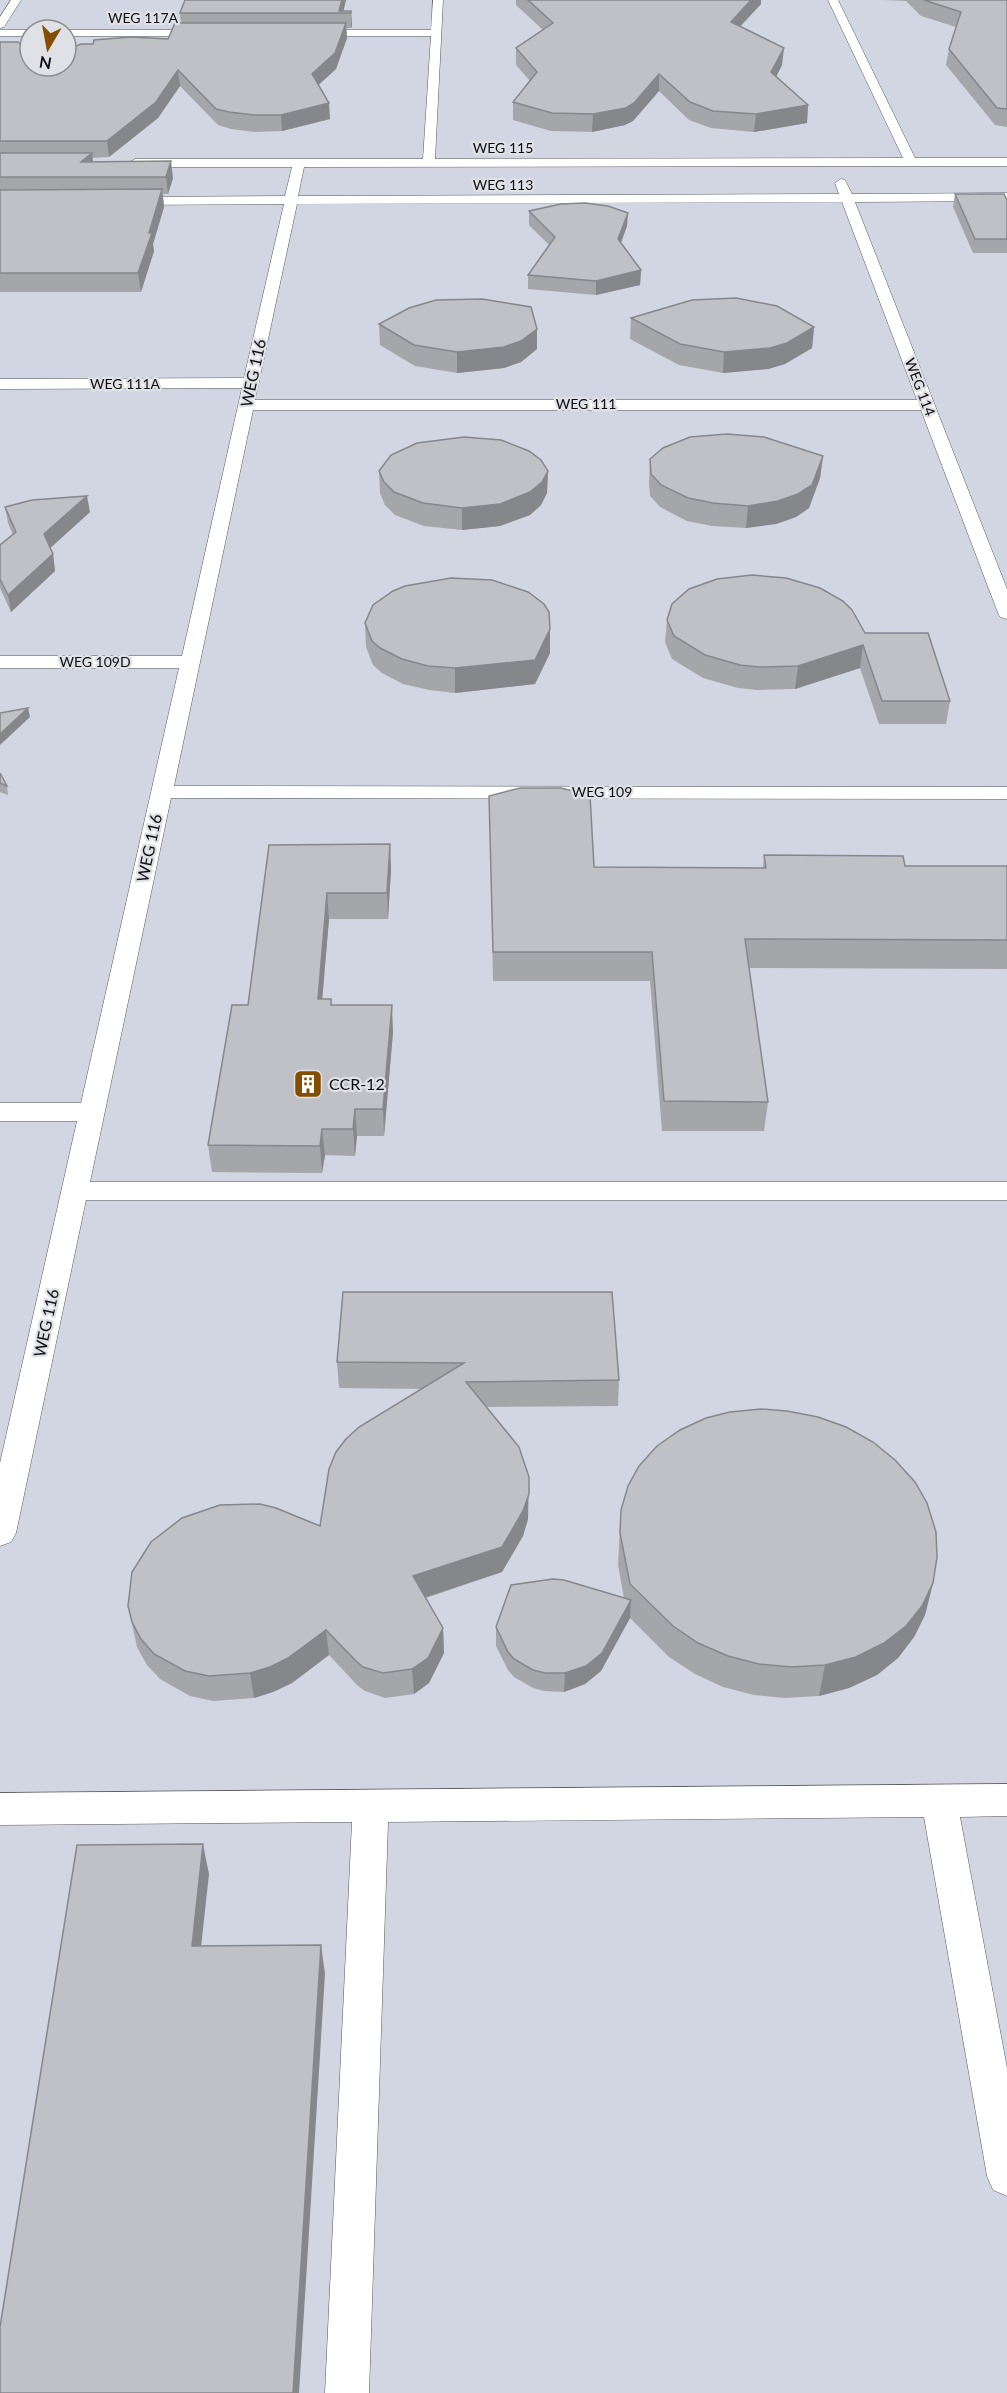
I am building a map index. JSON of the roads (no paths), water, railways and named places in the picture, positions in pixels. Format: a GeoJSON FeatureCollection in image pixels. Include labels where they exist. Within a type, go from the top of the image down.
{"type":"FeatureCollection","features":[{"type":"Feature","properties":{"kind":"lane"},"geometry":{"type":"LineString","coordinates":[[0,25],[16,0]]}},
{"type":"Feature","properties":{"kind":"lane"},"geometry":{"type":"LineString","coordinates":[[429,163],[438,0]]}},
{"type":"Feature","properties":{"kind":"lane"},"geometry":{"type":"LineString","coordinates":[[833,0],[911,162]]}},
{"type":"Feature","properties":{"kind":"lane"},"geometry":{"type":"LineString","coordinates":[[0,33],[18,33]]}},
{"type":"Feature","properties":{"kind":"lane","name":"WEG 117A"},"geometry":{"type":"LineString","coordinates":[[78,33],[221,33]]}},
{"type":"Feature","properties":{"kind":"lane"},"geometry":{"type":"LineString","coordinates":[[293,33],[436,33]]}},
{"type":"Feature","properties":{"kind":"lane","name":"WEG 114"},"geometry":{"type":"LineString","coordinates":[[833,162],[1007,613]]}},
{"type":"Feature","properties":{"kind":"lane","name":"WEG 115"},"geometry":{"type":"LineString","coordinates":[[119,164],[1007,162]]}},
{"type":"Feature","properties":{"kind":"lane","name":"WEG 116"},"geometry":{"type":"LineString","coordinates":[[0,1533],[9,1454],[75,1191],[298,163]]}},
{"type":"Feature","properties":{"kind":"lane","name":"WEG 113"},"geometry":{"type":"LineString","coordinates":[[116,201],[1007,197]]}},
{"type":"Feature","properties":{"kind":"lane","name":"WEG 111A"},"geometry":{"type":"LineString","coordinates":[[0,384],[248,394]]}},
{"type":"Feature","properties":{"kind":"lane","name":"WEG 111"},"geometry":{"type":"LineString","coordinates":[[248,394],[926,405]]}},
{"type":"Feature","properties":{"kind":"lane","name":"WEG 109D"},"geometry":{"type":"LineString","coordinates":[[0,662],[190,662]]}},
{"type":"Feature","properties":{"kind":"lane","name":"WEG 109"},"geometry":{"type":"LineString","coordinates":[[162,792],[1007,793]]}},
{"type":"Feature","properties":{"kind":"lane"},"geometry":{"type":"LineString","coordinates":[[0,1112],[92,1112]]}},
{"type":"Feature","properties":{"kind":"lane"},"geometry":{"type":"LineString","coordinates":[[75,1191],[1007,1191]]}},
{"type":"Feature","properties":{"kind":"lane"},"geometry":{"type":"LineString","coordinates":[[0,1809],[1007,1800]]}},
{"type":"Feature","properties":{"kind":"lane"},"geometry":{"type":"LineString","coordinates":[[939,1801],[1007,2176]]}},
{"type":"Feature","properties":{"kind":"lane"},"geometry":{"type":"LineString","coordinates":[[347,2393],[371,1806]]}},
{"type":"Feature","properties":{"kind":"place","name":"CCR-12"},"geometry":{"type":"Point","coordinates":[308,1084]}}]}
